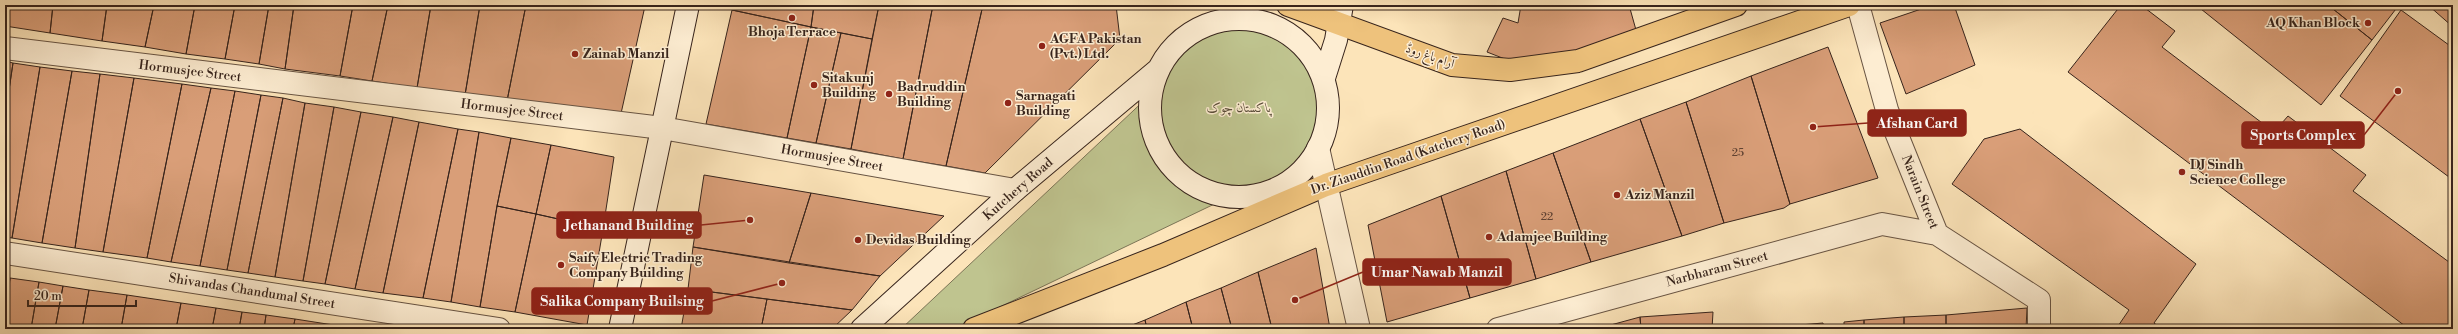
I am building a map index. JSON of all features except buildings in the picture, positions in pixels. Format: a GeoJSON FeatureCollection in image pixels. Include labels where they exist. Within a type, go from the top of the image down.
{"type":"FeatureCollection","features":[{"type":"Feature","properties":{"kind":"main road","name":"آرام باغ روڈ"},"geometry":{"type":"LineString","coordinates":[[1288,5],[1340,14],[1452,66],[1510,70],[1578,61],[1736,5]]}},
{"type":"Feature","properties":{"kind":"main road","name":"Dr. Ziauddin Road (Katchery Road)"},"geometry":{"type":"LineString","coordinates":[[974,329],[1163,255],[1326,185],[1849,5]]}},
{"type":"Feature","properties":{"kind":"street"},"geometry":{"type":"LineString","coordinates":[[620,329],[688,5]]}},
{"type":"Feature","properties":{"kind":"street","name":"Narain Street"},"geometry":{"type":"LineString","coordinates":[[1858,5],[1887,110],[1937,234],[2039,300],[2038,329]]}},
{"type":"Feature","properties":{"kind":"street"},"geometry":{"type":"LineString","coordinates":[[1218,14],[1235,18],[1259,20],[1278,27],[1295,37],[1309,52],[1324,78],[1329,108],[1323,138],[1309,163],[1287,183],[1259,195],[1229,197],[1201,189],[1176,172],[1160,150],[1151,123],[1150,95],[1159,69],[1175,46],[1218,14]]}},
{"type":"Feature","properties":{"kind":"street"},"geometry":{"type":"LineString","coordinates":[[1324,78],[1336,40],[1340,14]]}},
{"type":"Feature","properties":{"kind":"street","name":"Hormusjee Street"},"geometry":{"type":"LineString","coordinates":[[5,48],[662,128],[1015,190]]}},
{"type":"Feature","properties":{"kind":"street","name":"Kutchery Road"},"geometry":{"type":"LineString","coordinates":[[862,329],[1015,190],[1159,69]]}},
{"type":"Feature","properties":{"kind":"street"},"geometry":{"type":"LineString","coordinates":[[1318,148],[1359,329]]}},
{"type":"Feature","properties":{"kind":"street","name":"Narbharam Street"},"geometry":{"type":"LineString","coordinates":[[1498,329],[1882,224],[1937,234]]}},
{"type":"Feature","properties":{"kind":"street","name":"Shivandas Chandumal Street"},"geometry":{"type":"LineString","coordinates":[[5,254],[499,329]]}},
{"type":"Feature","properties":{"kind":"green space","name":"پاکستان چوک"},"geometry":{"type":"Polygon","coordinates":[[[1228,20],[1259,20],[1292,34],[1300,39],[1305,45],[1318,68],[1325,83],[1328,99],[1328,115],[1325,131],[1319,146],[1311,160],[1300,172],[1287,183],[1274,190],[1260,194],[1229,197],[954,329],[901,329],[1150,95],[1162,65],[1177,45],[1186,37],[1198,31],[1228,20]]]}},
{"type":"Feature","properties":{"kind":"place","name":"Bhoja Terrace"},"geometry":{"type":"Point","coordinates":[792,18]}},
{"type":"Feature","properties":{"kind":"place","name":"AQ Khan Block"},"geometry":{"type":"Point","coordinates":[2368,23]}},
{"type":"Feature","properties":{"kind":"place","name":"AGFA Pakistan (Pvt.) Ltd."},"geometry":{"type":"Point","coordinates":[1042,46]}},
{"type":"Feature","properties":{"kind":"place","name":"Zainab Manzil"},"geometry":{"type":"Point","coordinates":[575,54]}},
{"type":"Feature","properties":{"kind":"place","name":"Sitakunj Building"},"geometry":{"type":"Point","coordinates":[814,85]}},
{"type":"Feature","properties":{"kind":"place","name":"Sports Complex"},"geometry":{"type":"Point","coordinates":[2398,91]}},
{"type":"Feature","properties":{"kind":"place","name":"Badruddin Building"},"geometry":{"type":"Point","coordinates":[889,94]}},
{"type":"Feature","properties":{"kind":"place","name":"Sarnagati Building"},"geometry":{"type":"Point","coordinates":[1008,103]}},
{"type":"Feature","properties":{"kind":"place","name":"Afshan Card"},"geometry":{"type":"Point","coordinates":[1813,127]}},
{"type":"Feature","properties":{"kind":"place","name":"DJ Sindh Science College"},"geometry":{"type":"Point","coordinates":[2182,172]}},
{"type":"Feature","properties":{"kind":"place","name":"Aziz Manzil"},"geometry":{"type":"Point","coordinates":[1617,195]}},
{"type":"Feature","properties":{"kind":"place","name":"Jethanand Building"},"geometry":{"type":"Point","coordinates":[750,220]}},
{"type":"Feature","properties":{"kind":"place","name":"Adamjee Building"},"geometry":{"type":"Point","coordinates":[1489,237]}},
{"type":"Feature","properties":{"kind":"place","name":"Devidas Building"},"geometry":{"type":"Point","coordinates":[858,240]}},
{"type":"Feature","properties":{"kind":"place","name":"Saify Electric Trading Company Building"},"geometry":{"type":"Point","coordinates":[561,265]}},
{"type":"Feature","properties":{"kind":"place","name":"Salika Company Builsing"},"geometry":{"type":"Point","coordinates":[782,283]}},
{"type":"Feature","properties":{"kind":"place","name":"Umar Nawab Manzil"},"geometry":{"type":"Point","coordinates":[1295,300]}}]}
